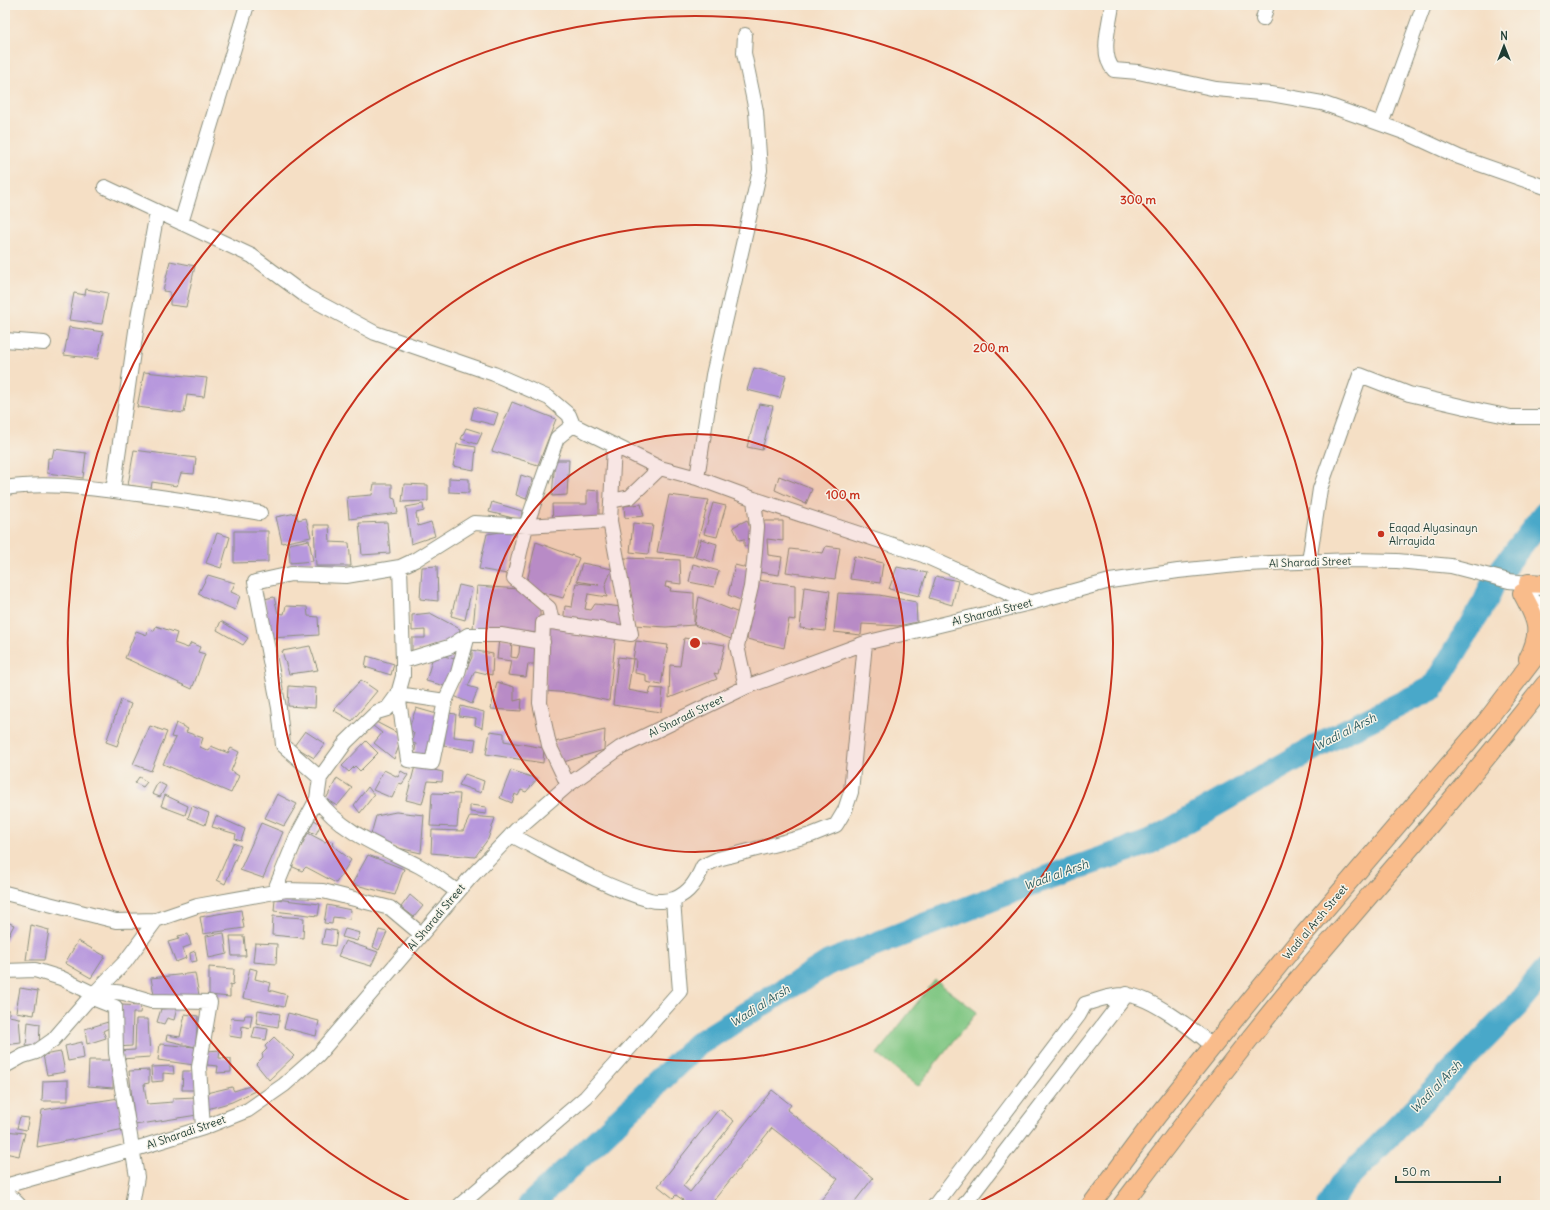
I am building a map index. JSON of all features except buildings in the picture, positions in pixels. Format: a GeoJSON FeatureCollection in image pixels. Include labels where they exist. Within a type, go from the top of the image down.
{"type":"FeatureCollection","features":[{"type":"Feature","properties":{"kind":"main road"},"geometry":{"type":"LineString","coordinates":[[1517,680],[1535,645],[1536,618],[1526,585]]}},
{"type":"Feature","properties":{"kind":"main road","name":"Wadi al Arsh Street"},"geometry":{"type":"LineString","coordinates":[[1091,1205],[1157,1116],[1213,1046],[1305,933],[1488,719],[1545,644]]}},
{"type":"Feature","properties":{"kind":"main road"},"geometry":{"type":"LineString","coordinates":[[1122,1205],[1179,1128],[1246,1043],[1445,808],[1542,689]]}},
{"type":"Feature","properties":{"kind":"street"},"geometry":{"type":"LineString","coordinates":[[181,223],[247,5]]}},
{"type":"Feature","properties":{"kind":"street"},"geometry":{"type":"LineString","coordinates":[[1112,5],[1106,49],[1108,61],[1114,70],[1138,72],[1216,89],[1271,94],[1322,103],[1381,124],[1459,157],[1545,187]]}},
{"type":"Feature","properties":{"kind":"street"},"geometry":{"type":"LineString","coordinates":[[1263,19],[1268,5]]}},
{"type":"Feature","properties":{"kind":"street"},"geometry":{"type":"LineString","coordinates":[[1381,124],[1424,5]]}},
{"type":"Feature","properties":{"kind":"street"},"geometry":{"type":"LineString","coordinates":[[697,478],[713,375],[760,170],[756,112],[744,53],[745,35]]}},
{"type":"Feature","properties":{"kind":"street"},"geometry":{"type":"LineString","coordinates":[[104,187],[252,256],[306,296],[375,333],[494,374],[549,398],[569,415],[573,425],[614,447],[660,468],[697,478],[754,499],[923,555],[1030,603]]}},
{"type":"Feature","properties":{"kind":"street"},"geometry":{"type":"LineString","coordinates":[[113,491],[137,324],[157,212]]}},
{"type":"Feature","properties":{"kind":"street"},"geometry":{"type":"LineString","coordinates":[[5,340],[44,343]]}},
{"type":"Feature","properties":{"kind":"street"},"geometry":{"type":"LineString","coordinates":[[1309,562],[1320,489],[1360,375],[1409,394],[1482,411],[1511,417],[1545,417]]}},
{"type":"Feature","properties":{"kind":"street"},"geometry":{"type":"LineString","coordinates":[[552,622],[548,608],[514,578],[526,526],[558,438],[573,425]]}},
{"type":"Feature","properties":{"kind":"street"},"geometry":{"type":"LineString","coordinates":[[568,785],[549,745],[540,703],[543,623],[552,622],[631,634],[610,521],[614,447]]}},
{"type":"Feature","properties":{"kind":"street"},"geometry":{"type":"LineString","coordinates":[[611,502],[630,497],[660,468]]}},
{"type":"Feature","properties":{"kind":"street"},"geometry":{"type":"LineString","coordinates":[[5,488],[28,485],[70,485],[177,498],[260,513]]}},
{"type":"Feature","properties":{"kind":"street"},"geometry":{"type":"LineString","coordinates":[[746,687],[736,646],[751,587],[757,527],[754,499]]}},
{"type":"Feature","properties":{"kind":"street"},"geometry":{"type":"LineString","coordinates":[[320,778],[283,745],[279,708],[255,582],[291,574],[346,576],[400,567],[415,560],[474,523],[526,526],[610,521]]}},
{"type":"Feature","properties":{"kind":"street","name":"Al Sharadi Street"},"geometry":{"type":"LineString","coordinates":[[5,1186],[203,1128],[248,1110],[284,1085],[318,1055],[458,892],[511,835],[568,785],[620,748],[746,687],[865,643],[1030,603],[1110,581],[1246,564],[1353,560],[1397,561],[1452,566],[1526,585],[1545,593]]}},
{"type":"Feature","properties":{"kind":"street"},"geometry":{"type":"LineString","coordinates":[[274,892],[297,836],[317,799],[320,778],[346,742],[377,712],[387,709],[398,694],[403,676],[400,567]]}},
{"type":"Feature","properties":{"kind":"street","name":"Al Sharadi Street"},"geometry":{"type":"LineString","coordinates":[[1526,585],[1545,608]]}},
{"type":"Feature","properties":{"kind":"street"},"geometry":{"type":"LineString","coordinates":[[403,661],[449,647],[468,635],[501,635],[543,642]]}},
{"type":"Feature","properties":{"kind":"street"},"geometry":{"type":"LineString","coordinates":[[398,694],[408,760],[432,762],[445,701],[458,672],[468,635]]}},
{"type":"Feature","properties":{"kind":"street"},"geometry":{"type":"LineString","coordinates":[[511,835],[596,879],[651,901],[673,900],[684,894],[696,882],[703,866],[718,859],[811,835],[836,825],[845,810],[851,792],[865,643]]}},
{"type":"Feature","properties":{"kind":"street"},"geometry":{"type":"LineString","coordinates":[[398,694],[445,701]]}},
{"type":"Feature","properties":{"kind":"street"},"geometry":{"type":"LineString","coordinates":[[317,799],[328,813],[367,842],[420,867],[458,892]]}},
{"type":"Feature","properties":{"kind":"street"},"geometry":{"type":"LineString","coordinates":[[5,893],[116,921],[156,920],[197,906],[286,890],[323,891],[390,908],[421,934]]}},
{"type":"Feature","properties":{"kind":"street"},"geometry":{"type":"LineString","coordinates":[[460,1205],[586,1097],[680,991],[673,900]]}},
{"type":"Feature","properties":{"kind":"street"},"geometry":{"type":"LineString","coordinates":[[5,1066],[23,1056],[36,1052],[53,1040],[125,962],[156,920]]}},
{"type":"Feature","properties":{"kind":"street"},"geometry":{"type":"LineString","coordinates":[[5,971],[36,970],[61,978],[94,994],[115,1007],[116,1053],[137,1177],[132,1205]]}},
{"type":"Feature","properties":{"kind":"street"},"geometry":{"type":"LineString","coordinates":[[94,994],[124,993],[151,1001],[210,1002],[199,1067],[203,1128]]}},
{"type":"Feature","properties":{"kind":"street"},"geometry":{"type":"LineString","coordinates":[[964,1205],[1127,994]]}},
{"type":"Feature","properties":{"kind":"street"},"geometry":{"type":"LineString","coordinates":[[935,1205],[1079,1015],[1085,1004],[1127,994],[1152,1004],[1190,1026],[1213,1046]]}},
{"type":"Feature","properties":{"kind":"street"},"geometry":{"type":"LineString","coordinates":[[5,1191],[19,1205]]}},
{"type":"Feature","properties":{"kind":"green space"},"geometry":{"type":"Polygon","coordinates":[[[935,980],[977,1012],[918,1086],[877,1054],[935,980]]]}},
{"type":"Feature","properties":{"kind":"waterway","name":"Wadi al Arsh"},"geometry":{"type":"LineString","coordinates":[[530,1205],[698,1044],[828,963],[1033,883],[1150,842],[1326,741],[1433,688],[1485,602],[1496,577],[1545,514]]}},
{"type":"Feature","properties":{"kind":"waterway","name":"Wadi al Arsh"},"geometry":{"type":"LineString","coordinates":[[1329,1205],[1341,1185],[1516,1006],[1545,971]]}},
{"type":"Feature","properties":{"kind":"place","name":"Eaqad Alyasinayn Alrrayida"},"geometry":{"type":"Point","coordinates":[1381,534]}}]}
